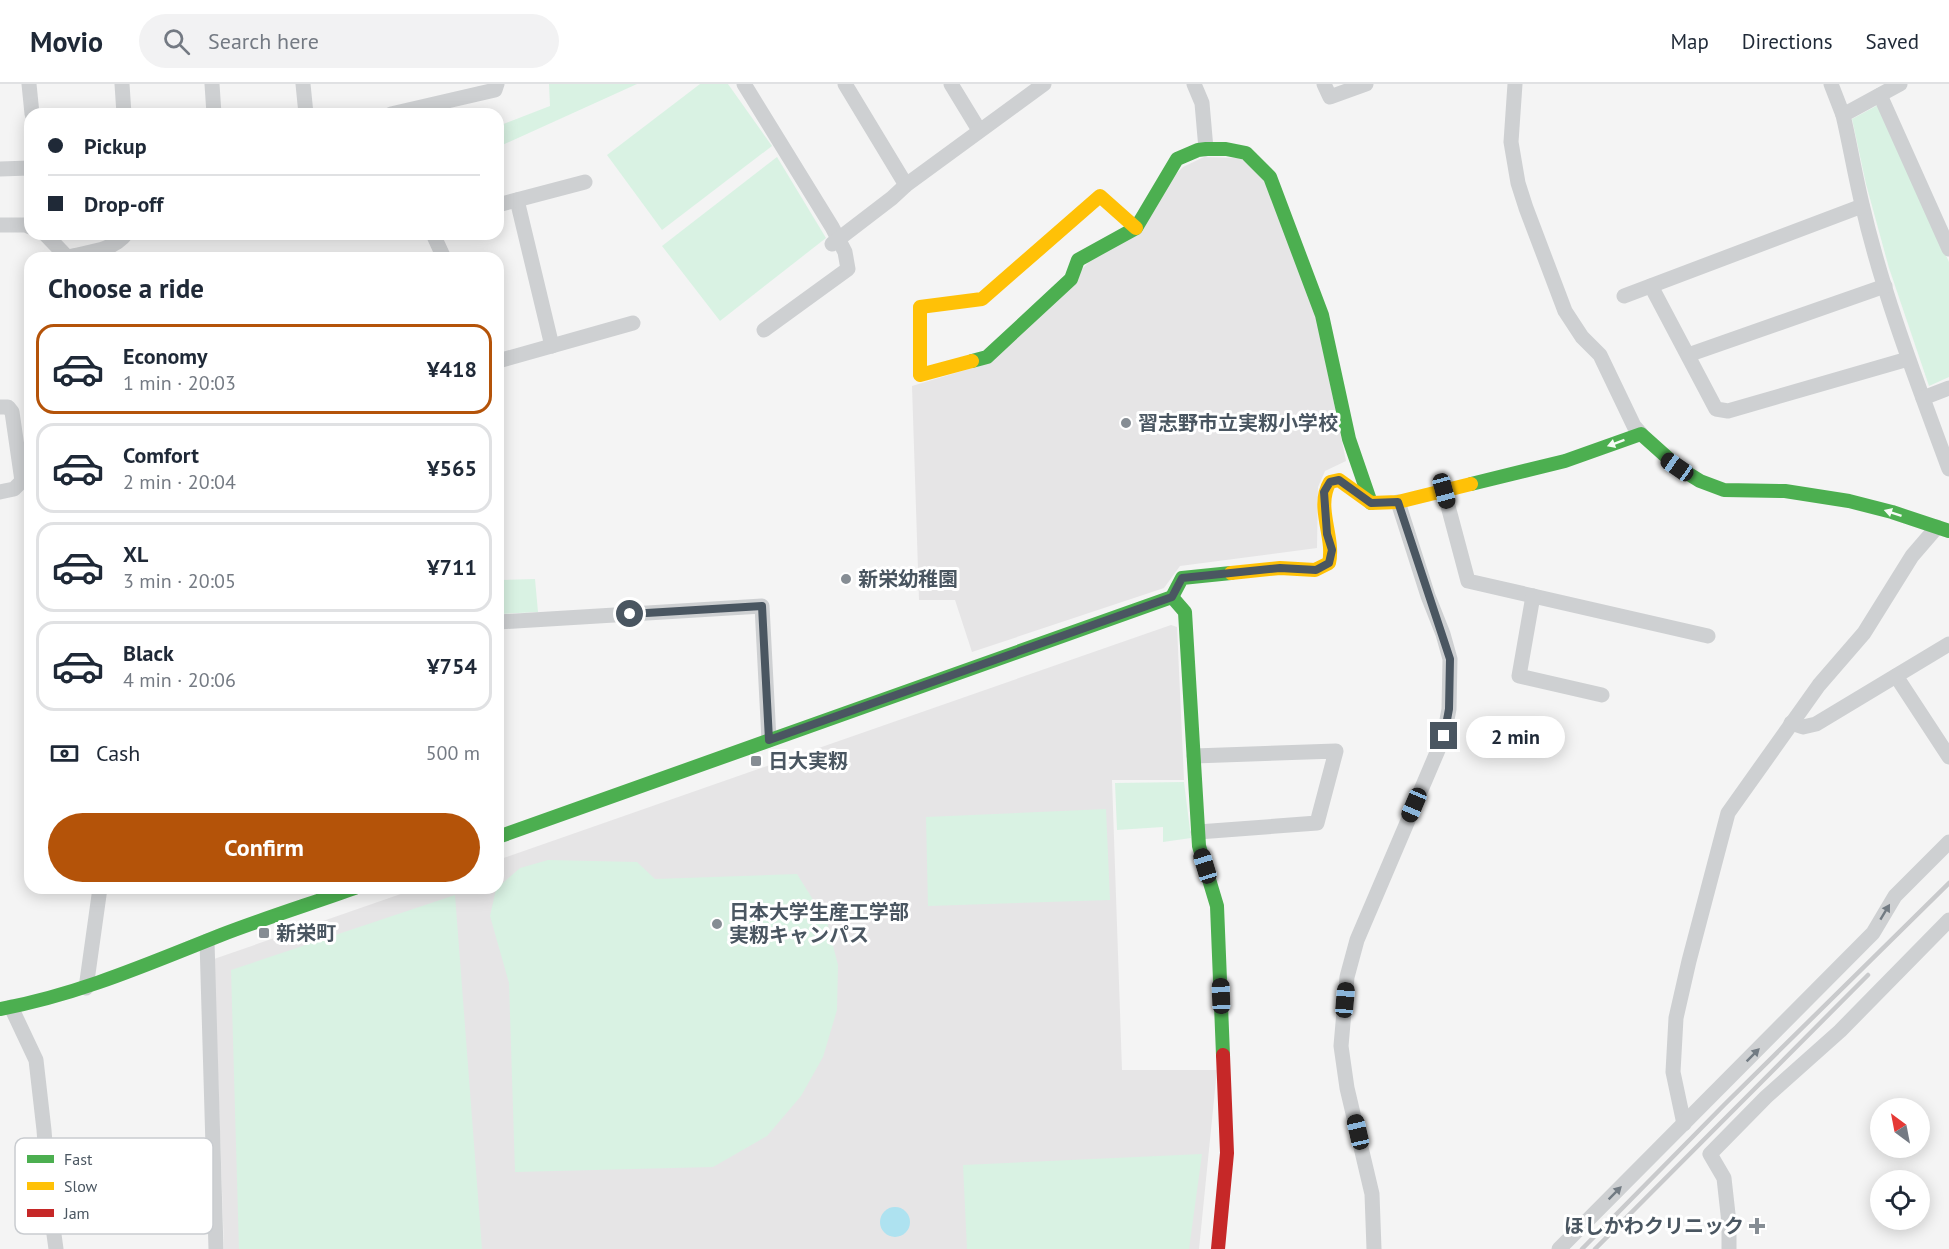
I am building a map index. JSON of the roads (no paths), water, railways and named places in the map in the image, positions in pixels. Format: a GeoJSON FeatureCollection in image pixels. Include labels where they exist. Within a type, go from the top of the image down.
{"type":"FeatureCollection","features":[{"type":"Feature","properties":{"kind":"street"},"geometry":{"type":"LineString","coordinates":[[29,84],[31,108]]}},
{"type":"Feature","properties":{"kind":"street"},"geometry":{"type":"LineString","coordinates":[[122,84],[124,108]]}},
{"type":"Feature","properties":{"kind":"street"},"geometry":{"type":"LineString","coordinates":[[212,84],[214,108]]}},
{"type":"Feature","properties":{"kind":"street"},"geometry":{"type":"LineString","coordinates":[[303,84],[305,108]]}},
{"type":"Feature","properties":{"kind":"street"},"geometry":{"type":"LineString","coordinates":[[417,108],[495,90],[497,84]]}},
{"type":"Feature","properties":{"kind":"street"},"geometry":{"type":"LineString","coordinates":[[744,84],[835,242],[845,252],[848,268],[764,330]]}},
{"type":"Feature","properties":{"kind":"street"},"geometry":{"type":"LineString","coordinates":[[845,84],[906,185]]}},
{"type":"Feature","properties":{"kind":"street"},"geometry":{"type":"LineString","coordinates":[[951,84],[980,130]]}},
{"type":"Feature","properties":{"kind":"street"},"geometry":{"type":"LineString","coordinates":[[835,242],[906,185],[1044,84]]}},
{"type":"Feature","properties":{"kind":"street"},"geometry":{"type":"LineString","coordinates":[[1194,84],[1202,103],[1206,149]]}},
{"type":"Feature","properties":{"kind":"street"},"geometry":{"type":"LineString","coordinates":[[1324,84],[1330,97],[1366,84]]}},
{"type":"Feature","properties":{"kind":"street"},"geometry":{"type":"LineString","coordinates":[[1515,84],[1511,142],[1518,183],[1565,311],[1582,337],[1600,355],[1634,426],[1664,458],[1690,476],[1725,490],[1742,492],[1767,489],[1836,498],[1877,507],[1943,529]]}},
{"type":"Feature","properties":{"kind":"street"},"geometry":{"type":"LineString","coordinates":[[1831,84],[1843,115],[1862,206],[1885,286],[1908,359],[1949,469]]}},
{"type":"Feature","properties":{"kind":"street"},"geometry":{"type":"LineString","coordinates":[[1843,115],[1900,84]]}},
{"type":"Feature","properties":{"kind":"street"},"geometry":{"type":"LineString","coordinates":[[1880,95],[1949,249]]}},
{"type":"Feature","properties":{"kind":"street"},"geometry":{"type":"LineString","coordinates":[[1136,228],[1100,196],[982,298],[920,307],[920,375],[987,357],[1071,279],[1077,260],[1136,228],[1177,159],[1206,149],[1246,153],[1270,177],[1322,315],[1349,439],[1371,503]]}},
{"type":"Feature","properties":{"kind":"street"},"geometry":{"type":"LineString","coordinates":[[0,170],[24,168]]}},
{"type":"Feature","properties":{"kind":"street"},"geometry":{"type":"LineString","coordinates":[[504,203],[585,182]]}},
{"type":"Feature","properties":{"kind":"street"},"geometry":{"type":"LineString","coordinates":[[517,200],[552,346]]}},
{"type":"Feature","properties":{"kind":"street"},"geometry":{"type":"LineString","coordinates":[[1624,296],[1862,206]]}},
{"type":"Feature","properties":{"kind":"street"},"geometry":{"type":"LineString","coordinates":[[0,225],[24,225]]}},
{"type":"Feature","properties":{"kind":"street"},"geometry":{"type":"LineString","coordinates":[[50,240],[63,252]]}},
{"type":"Feature","properties":{"kind":"street"},"geometry":{"type":"LineString","coordinates":[[88,252],[112,246],[121,240]]}},
{"type":"Feature","properties":{"kind":"street"},"geometry":{"type":"LineString","coordinates":[[1651,286],[1716,409],[1728,411],[1908,359]]}},
{"type":"Feature","properties":{"kind":"street"},"geometry":{"type":"LineString","coordinates":[[1688,355],[1885,286]]}},
{"type":"Feature","properties":{"kind":"street"},"geometry":{"type":"LineString","coordinates":[[504,359],[633,323]]}},
{"type":"Feature","properties":{"kind":"street"},"geometry":{"type":"LineString","coordinates":[[1923,398],[1949,388]]}},
{"type":"Feature","properties":{"kind":"street"},"geometry":{"type":"LineString","coordinates":[[0,407],[8,407],[12,412],[22,481],[14,489],[0,492]]}},
{"type":"Feature","properties":{"kind":"street"},"geometry":{"type":"LineString","coordinates":[[504,835],[1172,597],[1182,578],[1280,568],[1316,570],[1329,563],[1332,550],[1327,534],[1324,492],[1330,482],[1339,480],[1371,503],[1398,502],[1565,461],[1641,434]]}},
{"type":"Feature","properties":{"kind":"street"},"geometry":{"type":"LineString","coordinates":[[1444,491],[1468,581],[1708,636]]}},
{"type":"Feature","properties":{"kind":"street"},"geometry":{"type":"LineString","coordinates":[[1374,1249],[1372,1194],[1347,1088],[1341,1046],[1347,977],[1357,940],[1444,736],[1449,709],[1450,659],[1398,502]]}},
{"type":"Feature","properties":{"kind":"street"},"geometry":{"type":"LineString","coordinates":[[1684,1124],[1673,1072],[1676,1018],[1728,813],[1824,678],[1864,633],[1912,556],[1943,529]]}},
{"type":"Feature","properties":{"kind":"street"},"geometry":{"type":"LineString","coordinates":[[1533,596],[1518,676],[1602,695]]}},
{"type":"Feature","properties":{"kind":"street"},"geometry":{"type":"LineString","coordinates":[[1172,597],[1185,612],[1199,846],[1217,906],[1227,1153],[1218,1249]]}},
{"type":"Feature","properties":{"kind":"street"},"geometry":{"type":"LineString","coordinates":[[504,622],[762,606],[769,740]]}},
{"type":"Feature","properties":{"kind":"street"},"geometry":{"type":"LineString","coordinates":[[1791,723],[1803,727],[1816,724],[1949,644]]}},
{"type":"Feature","properties":{"kind":"street"},"geometry":{"type":"LineString","coordinates":[[1896,676],[1949,758]]}},
{"type":"Feature","properties":{"kind":"street"},"geometry":{"type":"LineString","coordinates":[[1194,756],[1336,752],[1317,823],[1198,832]]}},
{"type":"Feature","properties":{"kind":"street"},"geometry":{"type":"LineString","coordinates":[[1559,1249],[1873,933],[1895,896],[1949,842]]}},
{"type":"Feature","properties":{"kind":"street"},"geometry":{"type":"LineString","coordinates":[[86,988],[99,894]]}},
{"type":"Feature","properties":{"kind":"street"},"geometry":{"type":"LineString","coordinates":[[45,1138],[36,1060],[5,1008],[86,988],[338,894]]}},
{"type":"Feature","properties":{"kind":"street"},"geometry":{"type":"LineString","coordinates":[[1729,1249],[1729,1223],[1724,1178],[1710,1154],[1766,1097],[1840,1031],[1949,920]]}},
{"type":"Feature","properties":{"kind":"street"},"geometry":{"type":"LineString","coordinates":[[207,941],[213,1138]]}},
{"type":"Feature","properties":{"kind":"street"},"geometry":{"type":"LineString","coordinates":[[213,1146],[216,1249]]}},
{"type":"Feature","properties":{"kind":"street"},"geometry":{"type":"LineString","coordinates":[[54,1234],[56,1249]]}},
{"type":"Feature","properties":{"kind":"water"},"geometry":{"type":"Polygon","coordinates":[[[895,1207],[906,1211],[910,1222],[906,1233],[895,1237],[884,1233],[880,1222],[884,1211],[895,1207]]]}},
{"type":"Feature","properties":{"kind":"railway"},"geometry":{"type":"LineString","coordinates":[[1582,1249],[1949,883]]}},
{"type":"Feature","properties":{"kind":"railway"},"geometry":{"type":"LineString","coordinates":[[1595,1249],[1868,975]]}},
{"type":"Feature","properties":{"kind":"place","name":"習志野市立実籾小学校"},"geometry":{"type":"Point","coordinates":[1126,423]}},
{"type":"Feature","properties":{"kind":"place","name":"新栄幼稚園"},"geometry":{"type":"Point","coordinates":[846,579]}},
{"type":"Feature","properties":{"kind":"place","name":"日大実籾"},"geometry":{"type":"Point","coordinates":[756,761]}},
{"type":"Feature","properties":{"kind":"place","name":"日本大学生産工学部 実籾キャンパス"},"geometry":{"type":"Point","coordinates":[717,924]}},
{"type":"Feature","properties":{"kind":"place","name":"新栄町"},"geometry":{"type":"Point","coordinates":[264,933]}},
{"type":"Feature","properties":{"kind":"place","name":"ほしかわクリニック"},"geometry":{"type":"Point","coordinates":[1757,1226]}}]}
